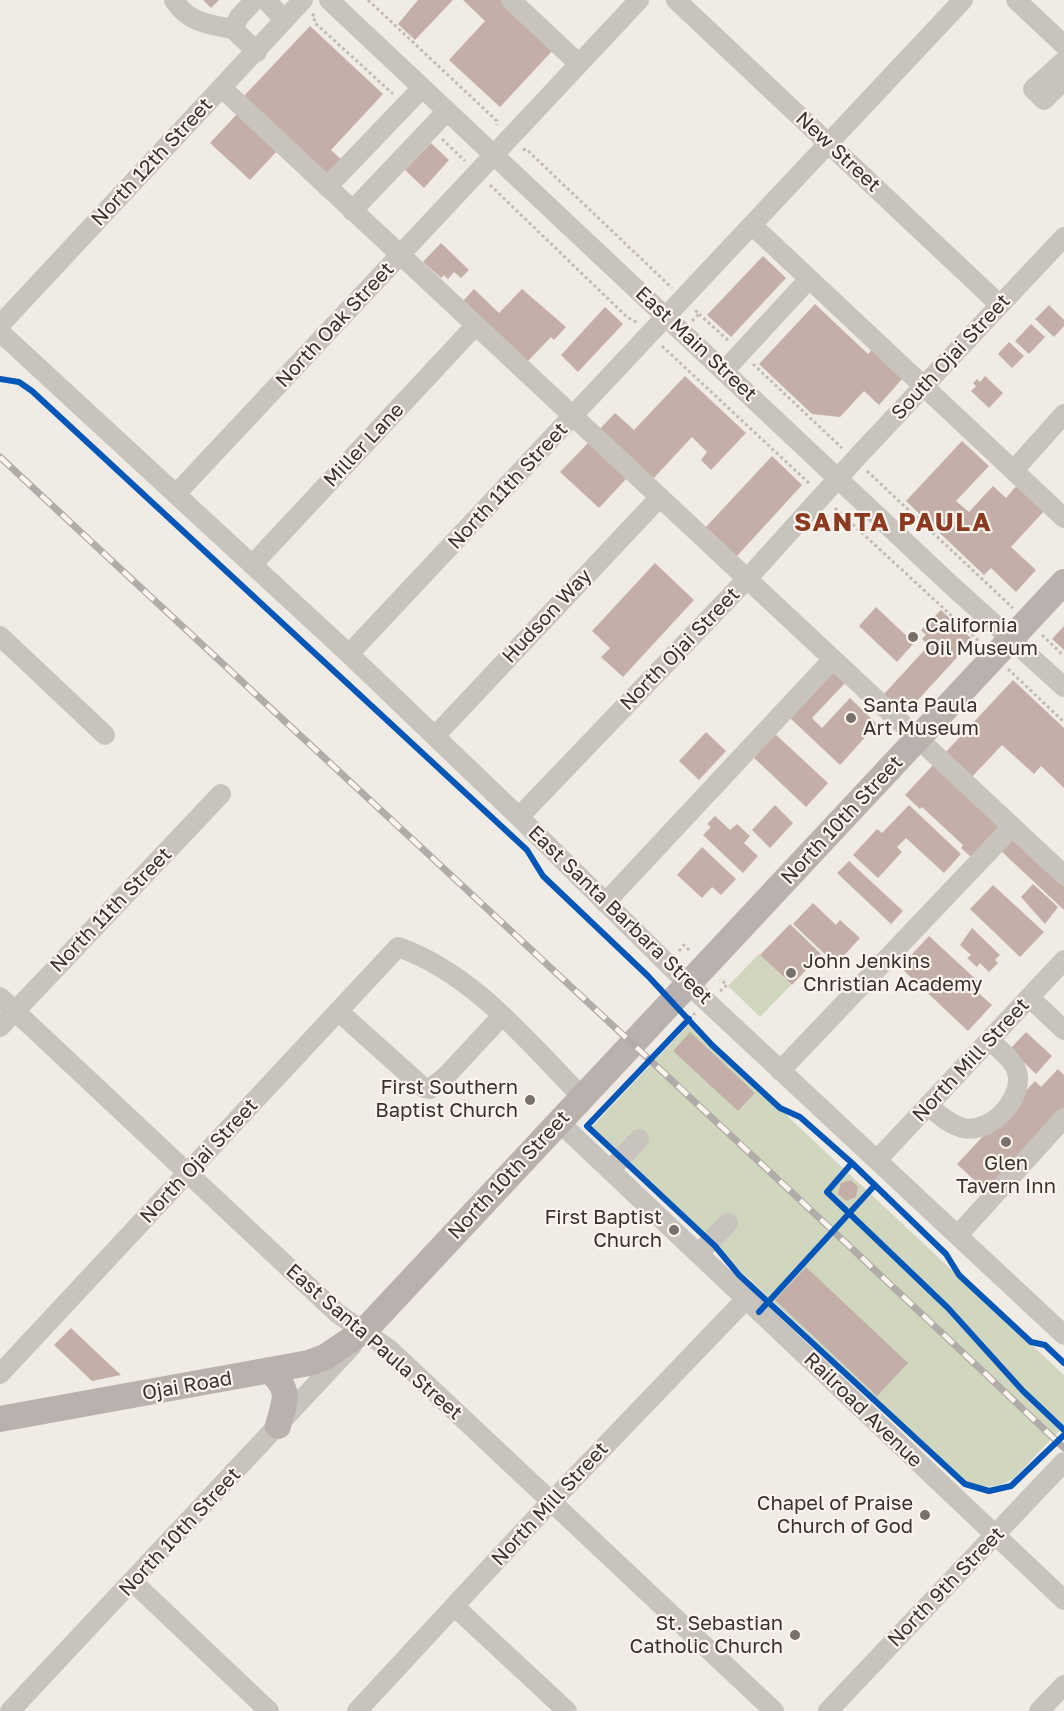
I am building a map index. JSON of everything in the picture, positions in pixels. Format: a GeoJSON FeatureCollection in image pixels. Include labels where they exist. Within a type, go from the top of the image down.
{"type":"FeatureCollection","features":[{"type":"Feature","properties":{"kind":"main road","name":"North 10th Street"},"geometry":{"type":"LineString","coordinates":[[364,1330],[1064,582]]}},
{"type":"Feature","properties":{"kind":"main road","name":"Ojai Road"},"geometry":{"type":"LineString","coordinates":[[0,1419],[269,1370],[325,1357],[364,1330]]}},
{"type":"Feature","properties":{"kind":"main road"},"geometry":{"type":"LineString","coordinates":[[269,1370],[284,1385],[286,1392],[278,1426]]}},
{"type":"Feature","properties":{"kind":"street"},"geometry":{"type":"LineString","coordinates":[[174,0],[180,10],[203,23],[233,29],[257,52]]}},
{"type":"Feature","properties":{"kind":"street"},"geometry":{"type":"LineString","coordinates":[[233,29],[239,17],[255,0]]}},
{"type":"Feature","properties":{"kind":"street"},"geometry":{"type":"LineString","coordinates":[[266,0],[284,20]]}},
{"type":"Feature","properties":{"kind":"street","name":"North 12th Street"},"geometry":{"type":"LineString","coordinates":[[0,324],[257,52],[303,0]]}},
{"type":"Feature","properties":{"kind":"street","name":"East Main Street"},"geometry":{"type":"LineString","coordinates":[[329,0],[838,478],[1002,648],[1064,687]]}},
{"type":"Feature","properties":{"kind":"street"},"geometry":{"type":"LineString","coordinates":[[511,0],[579,64]]}},
{"type":"Feature","properties":{"kind":"street","name":"North Oak Street"},"geometry":{"type":"LineString","coordinates":[[176,494],[639,0]]}},
{"type":"Feature","properties":{"kind":"street","name":"New Street"},"geometry":{"type":"LineString","coordinates":[[676,0],[1000,305]]}},
{"type":"Feature","properties":{"kind":"street","name":"North 11th Street"},"geometry":{"type":"LineString","coordinates":[[349,654],[963,0]]}},
{"type":"Feature","properties":{"kind":"street"},"geometry":{"type":"LineString","coordinates":[[1021,2],[1064,45]]}},
{"type":"Feature","properties":{"kind":"street"},"geometry":{"type":"LineString","coordinates":[[1064,61],[1033,89],[1044,100],[1064,80]]}},
{"type":"Feature","properties":{"kind":"street"},"geometry":{"type":"LineString","coordinates":[[222,88],[833,659],[916,740],[1064,875]]}},
{"type":"Feature","properties":{"kind":"street"},"geometry":{"type":"LineString","coordinates":[[327,187],[422,88]]}},
{"type":"Feature","properties":{"kind":"street"},"geometry":{"type":"LineString","coordinates":[[352,211],[447,111]]}},
{"type":"Feature","properties":{"kind":"street"},"geometry":{"type":"LineString","coordinates":[[753,226],[1064,518]]}},
{"type":"Feature","properties":{"kind":"street","name":"South Ojai Street"},"geometry":{"type":"LineString","coordinates":[[838,478],[1064,237]]}},
{"type":"Feature","properties":{"kind":"street"},"geometry":{"type":"LineString","coordinates":[[724,371],[809,279]]}},
{"type":"Feature","properties":{"kind":"street","name":"Miller Lane"},"geometry":{"type":"LineString","coordinates":[[252,565],[476,325]]}},
{"type":"Feature","properties":{"kind":"street","name":"East Santa Barbara Street"},"geometry":{"type":"LineString","coordinates":[[0,332],[349,654],[519,816],[605,903],[679,992],[780,1071],[878,1159],[1064,1335]]}},
{"type":"Feature","properties":{"kind":"street"},"geometry":{"type":"LineString","coordinates":[[1014,470],[1064,414]]}},
{"type":"Feature","properties":{"kind":"street","name":"North Ojai Street"},"geometry":{"type":"LineString","coordinates":[[519,816],[747,579],[838,478]]}},
{"type":"Feature","properties":{"kind":"street","name":"Hudson Way"},"geometry":{"type":"LineString","coordinates":[[435,736],[660,497]]}},
{"type":"Feature","properties":{"kind":"street"},"geometry":{"type":"LineString","coordinates":[[0,636],[105,735]]}},
{"type":"Feature","properties":{"kind":"street"},"geometry":{"type":"LineString","coordinates":[[605,903],[833,659]]}},
{"type":"Feature","properties":{"kind":"street","name":"North 11th Street"},"geometry":{"type":"LineString","coordinates":[[0,1027],[221,794]]}},
{"type":"Feature","properties":{"kind":"street"},"geometry":{"type":"LineString","coordinates":[[780,1071],[1012,827]]}},
{"type":"Feature","properties":{"kind":"street","name":"North Ojai Street"},"geometry":{"type":"LineString","coordinates":[[0,1374],[398,947],[421,955],[448,970],[501,1017]]}},
{"type":"Feature","properties":{"kind":"street","name":"North Mill Street"},"geometry":{"type":"LineString","coordinates":[[878,1159],[1064,960]]}},
{"type":"Feature","properties":{"kind":"street","name":"East Santa Paula Street"},"geometry":{"type":"LineString","coordinates":[[0,997],[337,1313],[389,1349],[774,1711]]}},
{"type":"Feature","properties":{"kind":"street"},"geometry":{"type":"LineString","coordinates":[[1030,998],[1064,1030]]}},
{"type":"Feature","properties":{"kind":"street"},"geometry":{"type":"LineString","coordinates":[[338,1011],[424,1088],[429,1089],[446,1076],[501,1017],[582,1097]]}},
{"type":"Feature","properties":{"kind":"street"},"geometry":{"type":"LineString","coordinates":[[928,1105],[946,1121],[965,1129],[976,1128],[995,1119],[1014,1096],[1018,1076],[1015,1066],[989,1040]]}},
{"type":"Feature","properties":{"kind":"street"},"geometry":{"type":"LineString","coordinates":[[958,1235],[1064,1118]]}},
{"type":"Feature","properties":{"kind":"street","name":"Railroad Avenue"},"geometry":{"type":"LineString","coordinates":[[558,1121],[1064,1600]]}},
{"type":"Feature","properties":{"kind":"street"},"geometry":{"type":"LineString","coordinates":[[611,1169],[639,1139]]}},
{"type":"Feature","properties":{"kind":"street"},"geometry":{"type":"LineString","coordinates":[[699,1253],[728,1223]]}},
{"type":"Feature","properties":{"kind":"street","name":"North Mill Street"},"geometry":{"type":"LineString","coordinates":[[357,1711],[551,1502],[746,1299]]}},
{"type":"Feature","properties":{"kind":"street","name":"North 10th Street"},"geometry":{"type":"LineString","coordinates":[[10,1711],[349,1352],[364,1330]]}},
{"type":"Feature","properties":{"kind":"street","name":"North 9th Street"},"geometry":{"type":"LineString","coordinates":[[828,1711],[1064,1462]]}},
{"type":"Feature","properties":{"kind":"street"},"geometry":{"type":"LineString","coordinates":[[133,1582],[268,1711]]}},
{"type":"Feature","properties":{"kind":"street"},"geometry":{"type":"LineString","coordinates":[[453,1606],[567,1711]]}},
{"type":"Feature","properties":{"kind":"street"},"geometry":{"type":"LineString","coordinates":[[1039,1711],[1064,1685]]}},
{"type":"Feature","properties":{"kind":"path"},"geometry":{"type":"LineString","coordinates":[[368,0],[497,121],[497,125]]}},
{"type":"Feature","properties":{"kind":"path"},"geometry":{"type":"LineString","coordinates":[[315,16],[314,22],[405,106]]}},
{"type":"Feature","properties":{"kind":"path"},"geometry":{"type":"LineString","coordinates":[[430,129],[627,317],[632,318],[650,334],[809,483]]}},
{"type":"Feature","properties":{"kind":"path"},"geometry":{"type":"LineString","coordinates":[[523,150],[526,149],[544,165],[667,283]]}},
{"type":"Feature","properties":{"kind":"path"},"geometry":{"type":"LineString","coordinates":[[699,314],[842,447]]}},
{"type":"Feature","properties":{"kind":"path"},"geometry":{"type":"LineString","coordinates":[[869,474],[1009,605]]}},
{"type":"Feature","properties":{"kind":"path"},"geometry":{"type":"LineString","coordinates":[[835,507],[1002,648],[1064,722]]}},
{"type":"Feature","properties":{"kind":"path"},"geometry":{"type":"LineString","coordinates":[[1046,639],[1064,656]]}},
{"type":"Feature","properties":{"kind":"path"},"geometry":{"type":"LineString","coordinates":[[679,992],[689,1019],[697,1027]]}},
{"type":"Feature","properties":{"kind":"path"},"geometry":{"type":"LineString","coordinates":[[681,1027],[689,1019]]}},
{"type":"Feature","properties":{"kind":"green space"},"geometry":{"type":"Polygon","coordinates":[[[759,954],[791,985],[760,1017],[728,986],[759,954]]]}},
{"type":"Feature","properties":{"kind":"green space"},"geometry":{"type":"Polygon","coordinates":[[[689,1024],[1064,1375],[1064,1426],[1014,1478],[991,1486],[979,1486],[966,1482],[731,1262],[718,1244],[591,1128],[689,1024]]]}},
{"type":"Feature","properties":{"kind":"building"},"geometry":{"type":"Polygon","coordinates":[[[203,0],[219,0],[211,8],[203,0]]]}},
{"type":"Feature","properties":{"kind":"building"},"geometry":{"type":"Polygon","coordinates":[[[418,0],[453,0],[415,40],[398,24],[418,0]]]}},
{"type":"Feature","properties":{"kind":"building"},"geometry":{"type":"Polygon","coordinates":[[[463,0],[501,0],[554,49],[500,107],[449,60],[485,21],[463,0]]]}},
{"type":"Feature","properties":{"kind":"building"},"geometry":{"type":"Polygon","coordinates":[[[310,26],[383,94],[331,150],[342,160],[327,176],[243,97],[310,26]]]}},
{"type":"Feature","properties":{"kind":"building"},"geometry":{"type":"Polygon","coordinates":[[[238,113],[278,150],[250,180],[210,143],[238,113]]]}},
{"type":"Feature","properties":{"kind":"building"},"geometry":{"type":"Polygon","coordinates":[[[431,143],[449,160],[424,188],[405,170],[431,143]]]}},
{"type":"Feature","properties":{"kind":"building"},"geometry":{"type":"Polygon","coordinates":[[[441,243],[469,270],[461,278],[454,272],[448,279],[444,275],[441,278],[423,262],[441,243]]]}},
{"type":"Feature","properties":{"kind":"building"},"geometry":{"type":"Polygon","coordinates":[[[763,256],[786,278],[731,337],[707,315],[763,256]]]}},
{"type":"Feature","properties":{"kind":"building"},"geometry":{"type":"Polygon","coordinates":[[[474,289],[499,313],[522,289],[566,327],[554,340],[551,337],[527,362],[463,301],[474,289]]]}},
{"type":"Feature","properties":{"kind":"building"},"geometry":{"type":"Polygon","coordinates":[[[815,304],[868,354],[872,349],[903,378],[879,405],[864,391],[840,417],[812,414],[759,364],[815,304]]]}},
{"type":"Feature","properties":{"kind":"building"},"geometry":{"type":"Polygon","coordinates":[[[1049,305],[1064,320],[1064,326],[1054,337],[1035,319],[1049,305]]]}},
{"type":"Feature","properties":{"kind":"building"},"geometry":{"type":"Polygon","coordinates":[[[605,307],[623,324],[578,372],[561,355],[605,307]]]}},
{"type":"Feature","properties":{"kind":"building"},"geometry":{"type":"Polygon","coordinates":[[[1031,324],[1045,337],[1029,354],[1015,341],[1031,324]]]}},
{"type":"Feature","properties":{"kind":"building"},"geometry":{"type":"Polygon","coordinates":[[[1009,342],[1024,356],[1012,368],[998,354],[1009,342]]]}},
{"type":"Feature","properties":{"kind":"building"},"geometry":{"type":"Polygon","coordinates":[[[685,376],[746,433],[711,470],[701,460],[707,452],[692,437],[652,480],[599,430],[615,413],[634,430],[685,376]]]}},
{"type":"Feature","properties":{"kind":"building"},"geometry":{"type":"Polygon","coordinates":[[[985,376],[1003,393],[989,408],[971,391],[976,386],[973,383],[977,379],[980,382],[985,376]]]}},
{"type":"Feature","properties":{"kind":"building"},"geometry":{"type":"Polygon","coordinates":[[[962,441],[989,466],[956,501],[969,512],[993,486],[1006,498],[1018,484],[1045,510],[1011,547],[1036,570],[1016,592],[991,568],[984,575],[906,501],[962,441]]]}},
{"type":"Feature","properties":{"kind":"building"},"geometry":{"type":"Polygon","coordinates":[[[589,442],[627,478],[599,508],[560,472],[589,442]]]}},
{"type":"Feature","properties":{"kind":"building"},"geometry":{"type":"Polygon","coordinates":[[[772,456],[802,485],[736,557],[705,528],[772,456]]]}},
{"type":"Feature","properties":{"kind":"building"},"geometry":{"type":"Polygon","coordinates":[[[655,563],[694,600],[623,677],[601,657],[610,648],[592,631],[655,563]]]}},
{"type":"Feature","properties":{"kind":"building"},"geometry":{"type":"Polygon","coordinates":[[[876,607],[914,643],[897,662],[859,626],[876,607]]]}},
{"type":"Feature","properties":{"kind":"building"},"geometry":{"type":"Polygon","coordinates":[[[941,610],[973,640],[905,714],[884,694],[929,645],[922,639],[926,635],[921,630],[941,610]]]}},
{"type":"Feature","properties":{"kind":"building"},"geometry":{"type":"Polygon","coordinates":[[[1064,626],[1064,650],[1052,639],[1064,626]]]}},
{"type":"Feature","properties":{"kind":"building","name":"Santa Paula Art Museum"},"geometry":{"type":"Polygon","coordinates":[[[833,670],[846,682],[812,718],[822,728],[850,698],[877,724],[840,765],[789,717],[833,670]]]}},
{"type":"Feature","properties":{"kind":"building"},"geometry":{"type":"Polygon","coordinates":[[[1013,680],[1064,728],[1064,788],[1041,766],[1034,774],[1002,745],[970,779],[944,754],[1013,680]]]}},
{"type":"Feature","properties":{"kind":"building"},"geometry":{"type":"Polygon","coordinates":[[[706,732],[726,751],[699,780],[679,761],[706,732]]]}},
{"type":"Feature","properties":{"kind":"building","name":"Santa Paula Art Museum"},"geometry":{"type":"Polygon","coordinates":[[[773,732],[828,783],[806,807],[751,755],[773,732]]]}},
{"type":"Feature","properties":{"kind":"building"},"geometry":{"type":"Polygon","coordinates":[[[934,764],[1001,826],[972,858],[961,848],[963,845],[922,807],[920,809],[905,795],[934,764]]]}},
{"type":"Feature","properties":{"kind":"building"},"geometry":{"type":"Polygon","coordinates":[[[775,805],[793,823],[770,848],[752,830],[775,805]]]}},
{"type":"Feature","properties":{"kind":"building"},"geometry":{"type":"Polygon","coordinates":[[[909,805],[961,854],[944,873],[906,838],[897,847],[902,852],[878,878],[853,855],[877,829],[882,833],[909,805]]]}},
{"type":"Feature","properties":{"kind":"building"},"geometry":{"type":"Polygon","coordinates":[[[715,816],[730,830],[737,824],[750,836],[744,843],[758,856],[743,873],[703,835],[711,827],[707,824],[715,816]]]}},
{"type":"Feature","properties":{"kind":"building"},"geometry":{"type":"Polygon","coordinates":[[[1012,838],[1064,886],[1064,910],[1000,850],[1012,838]]]}},
{"type":"Feature","properties":{"kind":"building"},"geometry":{"type":"Polygon","coordinates":[[[702,847],[736,879],[721,895],[712,887],[702,898],[677,875],[702,847]]]}},
{"type":"Feature","properties":{"kind":"building"},"geometry":{"type":"Polygon","coordinates":[[[849,861],[903,911],[891,924],[837,873],[849,861]]]}},
{"type":"Feature","properties":{"kind":"building"},"geometry":{"type":"Polygon","coordinates":[[[1033,884],[1058,907],[1045,924],[1021,897],[1033,884]]]}},
{"type":"Feature","properties":{"kind":"building"},"geometry":{"type":"Polygon","coordinates":[[[993,885],[1044,932],[1020,957],[970,909],[993,885]]]}},
{"type":"Feature","properties":{"kind":"building"},"geometry":{"type":"Polygon","coordinates":[[[813,903],[836,925],[840,920],[860,938],[840,960],[835,956],[831,960],[793,924],[813,903]]]}},
{"type":"Feature","properties":{"kind":"building"},"geometry":{"type":"Polygon","coordinates":[[[790,924],[821,954],[792,985],[760,955],[790,924]]]}},
{"type":"Feature","properties":{"kind":"building"},"geometry":{"type":"Polygon","coordinates":[[[972,928],[1000,955],[995,960],[998,963],[989,972],[980,963],[977,967],[967,958],[971,955],[960,945],[972,928]]]}},
{"type":"Feature","properties":{"kind":"building"},"geometry":{"type":"Polygon","coordinates":[[[929,936],[982,985],[976,991],[992,1005],[968,1031],[900,967],[929,936]]]}},
{"type":"Feature","properties":{"kind":"building"},"geometry":{"type":"Polygon","coordinates":[[[690,1032],[755,1093],[738,1111],[673,1051],[690,1032]]]}},
{"type":"Feature","properties":{"kind":"building"},"geometry":{"type":"Polygon","coordinates":[[[1026,1032],[1052,1056],[1036,1074],[1010,1049],[1026,1032]]]}},
{"type":"Feature","properties":{"kind":"building","name":"Glen Tavern Inn"},"geometry":{"type":"Polygon","coordinates":[[[1058,1069],[1064,1075],[1064,1109],[987,1192],[957,1164],[1035,1081],[1041,1087],[1058,1069]]]}},
{"type":"Feature","properties":{"kind":"building"},"geometry":{"type":"Polygon","coordinates":[[[851,1180],[858,1187],[856,1197],[846,1201],[838,1194],[841,1183],[851,1180]]]}},
{"type":"Feature","properties":{"kind":"building"},"geometry":{"type":"Polygon","coordinates":[[[806,1267],[908,1363],[877,1396],[775,1300],[806,1267]]]}},
{"type":"Feature","properties":{"kind":"building"},"geometry":{"type":"Polygon","coordinates":[[[71,1328],[121,1375],[92,1381],[54,1345],[71,1328]]]}},
{"type":"Feature","properties":{"kind":"railway"},"geometry":{"type":"LineString","coordinates":[[0,457],[1064,1448]]}},
{"type":"Feature","properties":{"kind":"cycle path"},"geometry":{"type":"LineString","coordinates":[[0,379],[19,382],[32,391],[527,850],[543,876],[648,976],[712,1045],[780,1108],[800,1117],[852,1163],[946,1254],[959,1275],[1031,1342],[1045,1345],[1064,1363]]}},
{"type":"Feature","properties":{"kind":"cycle path"},"geometry":{"type":"LineString","coordinates":[[689,1019],[587,1126],[715,1246],[739,1275],[965,1484],[989,1491],[1011,1486],[1064,1435]]}},
{"type":"Feature","properties":{"kind":"cycle path"},"geometry":{"type":"LineString","coordinates":[[852,1163],[827,1192],[948,1308],[1023,1391],[1064,1430]]}},
{"type":"Feature","properties":{"kind":"cycle path"},"geometry":{"type":"LineString","coordinates":[[759,1312],[875,1185]]}},
{"type":"Feature","properties":{"kind":"place","name":"California Oil Museum"},"geometry":{"type":"Point","coordinates":[913,637]}},
{"type":"Feature","properties":{"kind":"place","name":"Santa Paula Art Museum"},"geometry":{"type":"Point","coordinates":[851,718]}},
{"type":"Feature","properties":{"kind":"place","name":"John Jenkins Christian Academy"},"geometry":{"type":"Point","coordinates":[791,973]}},
{"type":"Feature","properties":{"kind":"place","name":"First Southern Baptist Church"},"geometry":{"type":"Point","coordinates":[530,1100]}},
{"type":"Feature","properties":{"kind":"place","name":"Glen Tavern Inn"},"geometry":{"type":"Point","coordinates":[1006,1142]}},
{"type":"Feature","properties":{"kind":"place","name":"First Baptist Church"},"geometry":{"type":"Point","coordinates":[674,1230]}},
{"type":"Feature","properties":{"kind":"place","name":"Chapel of Praise Church of God"},"geometry":{"type":"Point","coordinates":[925,1515]}},
{"type":"Feature","properties":{"kind":"place","name":"St. Sebastian Catholic Church"},"geometry":{"type":"Point","coordinates":[795,1635]}},
{"type":"Feature","properties":{"kind":"district","name":"SANTA PAULA"},"geometry":{"type":"Point","coordinates":[893,523]}}]}
